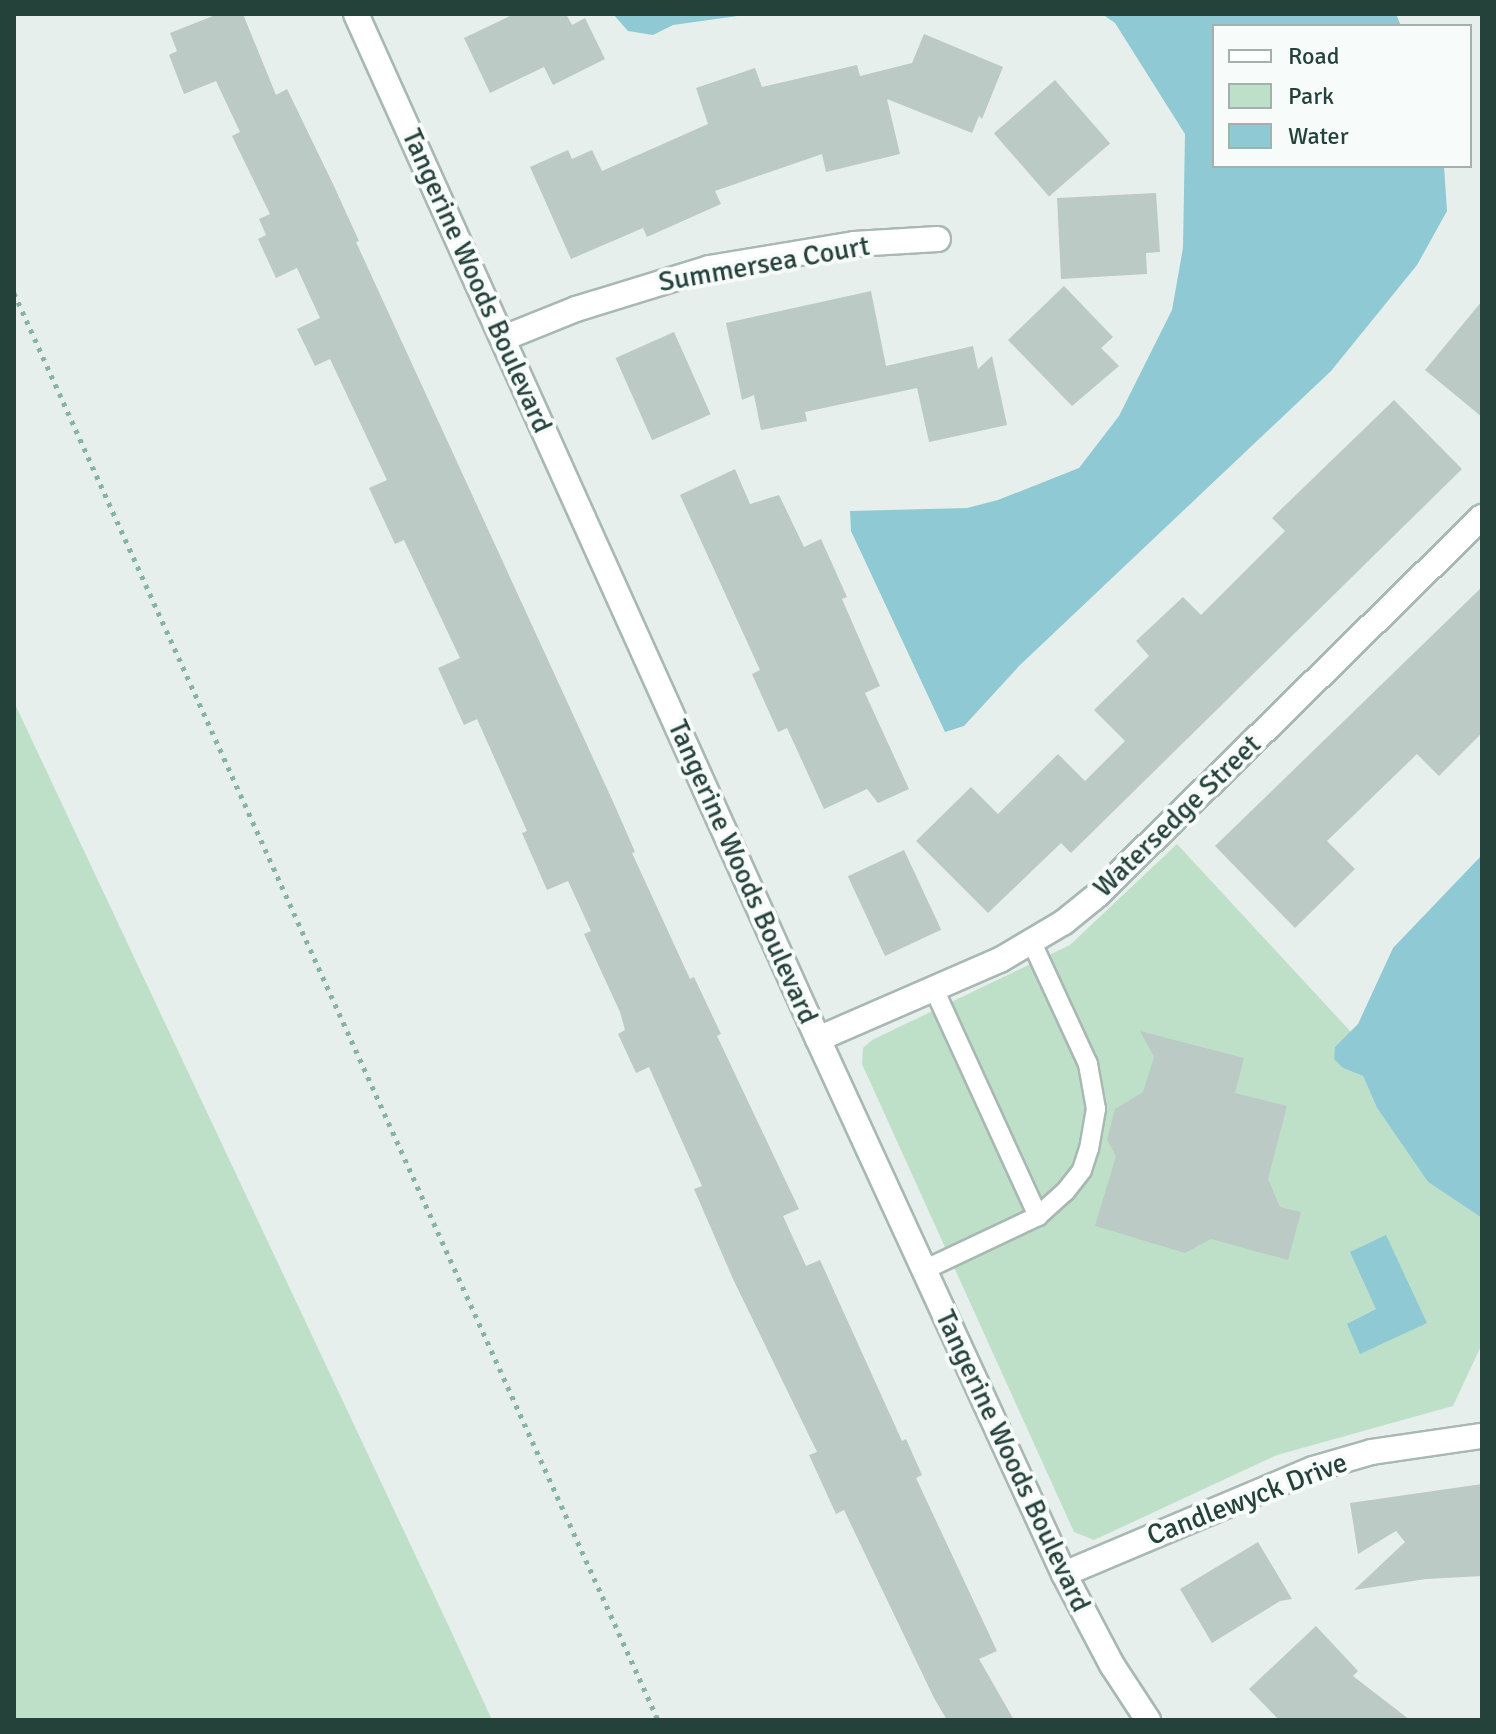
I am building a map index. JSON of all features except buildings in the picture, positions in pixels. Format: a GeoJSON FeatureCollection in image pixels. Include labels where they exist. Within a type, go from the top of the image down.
{"type":"FeatureCollection","features":[{"type":"Feature","properties":{"kind":"street","name":"Tangerine Woods Boulevard"},"geometry":{"type":"LineString","coordinates":[[356,14],[818,1039],[1064,1574],[1105,1653],[1148,1720]]}},
{"type":"Feature","properties":{"kind":"street","name":"Summersea Court"},"geometry":{"type":"LineString","coordinates":[[504,338],[589,304],[709,268],[854,244],[938,239]]}},
{"type":"Feature","properties":{"kind":"street","name":"Watersedge Street"},"geometry":{"type":"LineString","coordinates":[[818,1039],[1032,943],[1094,898],[1482,517]]}},
{"type":"Feature","properties":{"kind":"street","name":"Candlewyck Drive"},"geometry":{"type":"LineString","coordinates":[[1064,1574],[1313,1469],[1372,1452],[1482,1436]]}},
{"type":"Feature","properties":{"kind":"lane"},"geometry":{"type":"LineString","coordinates":[[924,1270],[1038,1216],[1065,1192],[1082,1170],[1089,1149],[1096,1109],[1094,1089],[1083,1050],[1032,943]]}},
{"type":"Feature","properties":{"kind":"lane"},"geometry":{"type":"LineString","coordinates":[[934,989],[1038,1216]]}},
{"type":"Feature","properties":{"kind":"path"},"geometry":{"type":"LineString","coordinates":[[14,293],[658,1720]]}},
{"type":"Feature","properties":{"kind":"green space"},"geometry":{"type":"Polygon","coordinates":[[[14,702],[451,1631],[492,1720],[14,1720],[14,702]]]}},
{"type":"Feature","properties":{"kind":"green space"},"geometry":{"type":"Polygon","coordinates":[[[1177,844],[1351,1032],[1335,1047],[1343,1068],[1363,1076],[1377,1108],[1428,1182],[1482,1218],[1482,1344],[1453,1406],[1277,1455],[1094,1540],[1074,1532],[862,1064],[863,1048],[872,1040],[1070,945],[1177,844]]]}},
{"type":"Feature","properties":{"kind":"water"},"geometry":{"type":"Polygon","coordinates":[[[613,14],[752,14],[673,25],[653,35],[628,31],[613,14]]]}},
{"type":"Feature","properties":{"kind":"water"},"geometry":{"type":"Polygon","coordinates":[[[1102,14],[1396,14],[1400,24],[1212,24],[1212,168],[1444,168],[1447,211],[1417,265],[1331,371],[1020,665],[964,726],[945,732],[851,531],[850,511],[967,508],[998,500],[1079,468],[1119,416],[1172,310],[1183,248],[1185,134],[1115,23],[1102,14]]]}},
{"type":"Feature","properties":{"kind":"water"},"geometry":{"type":"Polygon","coordinates":[[[1482,855],[1482,1218],[1428,1182],[1377,1108],[1363,1076],[1343,1068],[1334,1059],[1335,1047],[1358,1024],[1393,948],[1482,855]]]}},
{"type":"Feature","properties":{"kind":"water"},"geometry":{"type":"Polygon","coordinates":[[[1386,1235],[1427,1323],[1360,1354],[1347,1324],[1376,1309],[1350,1252],[1386,1235]]]}}]}
